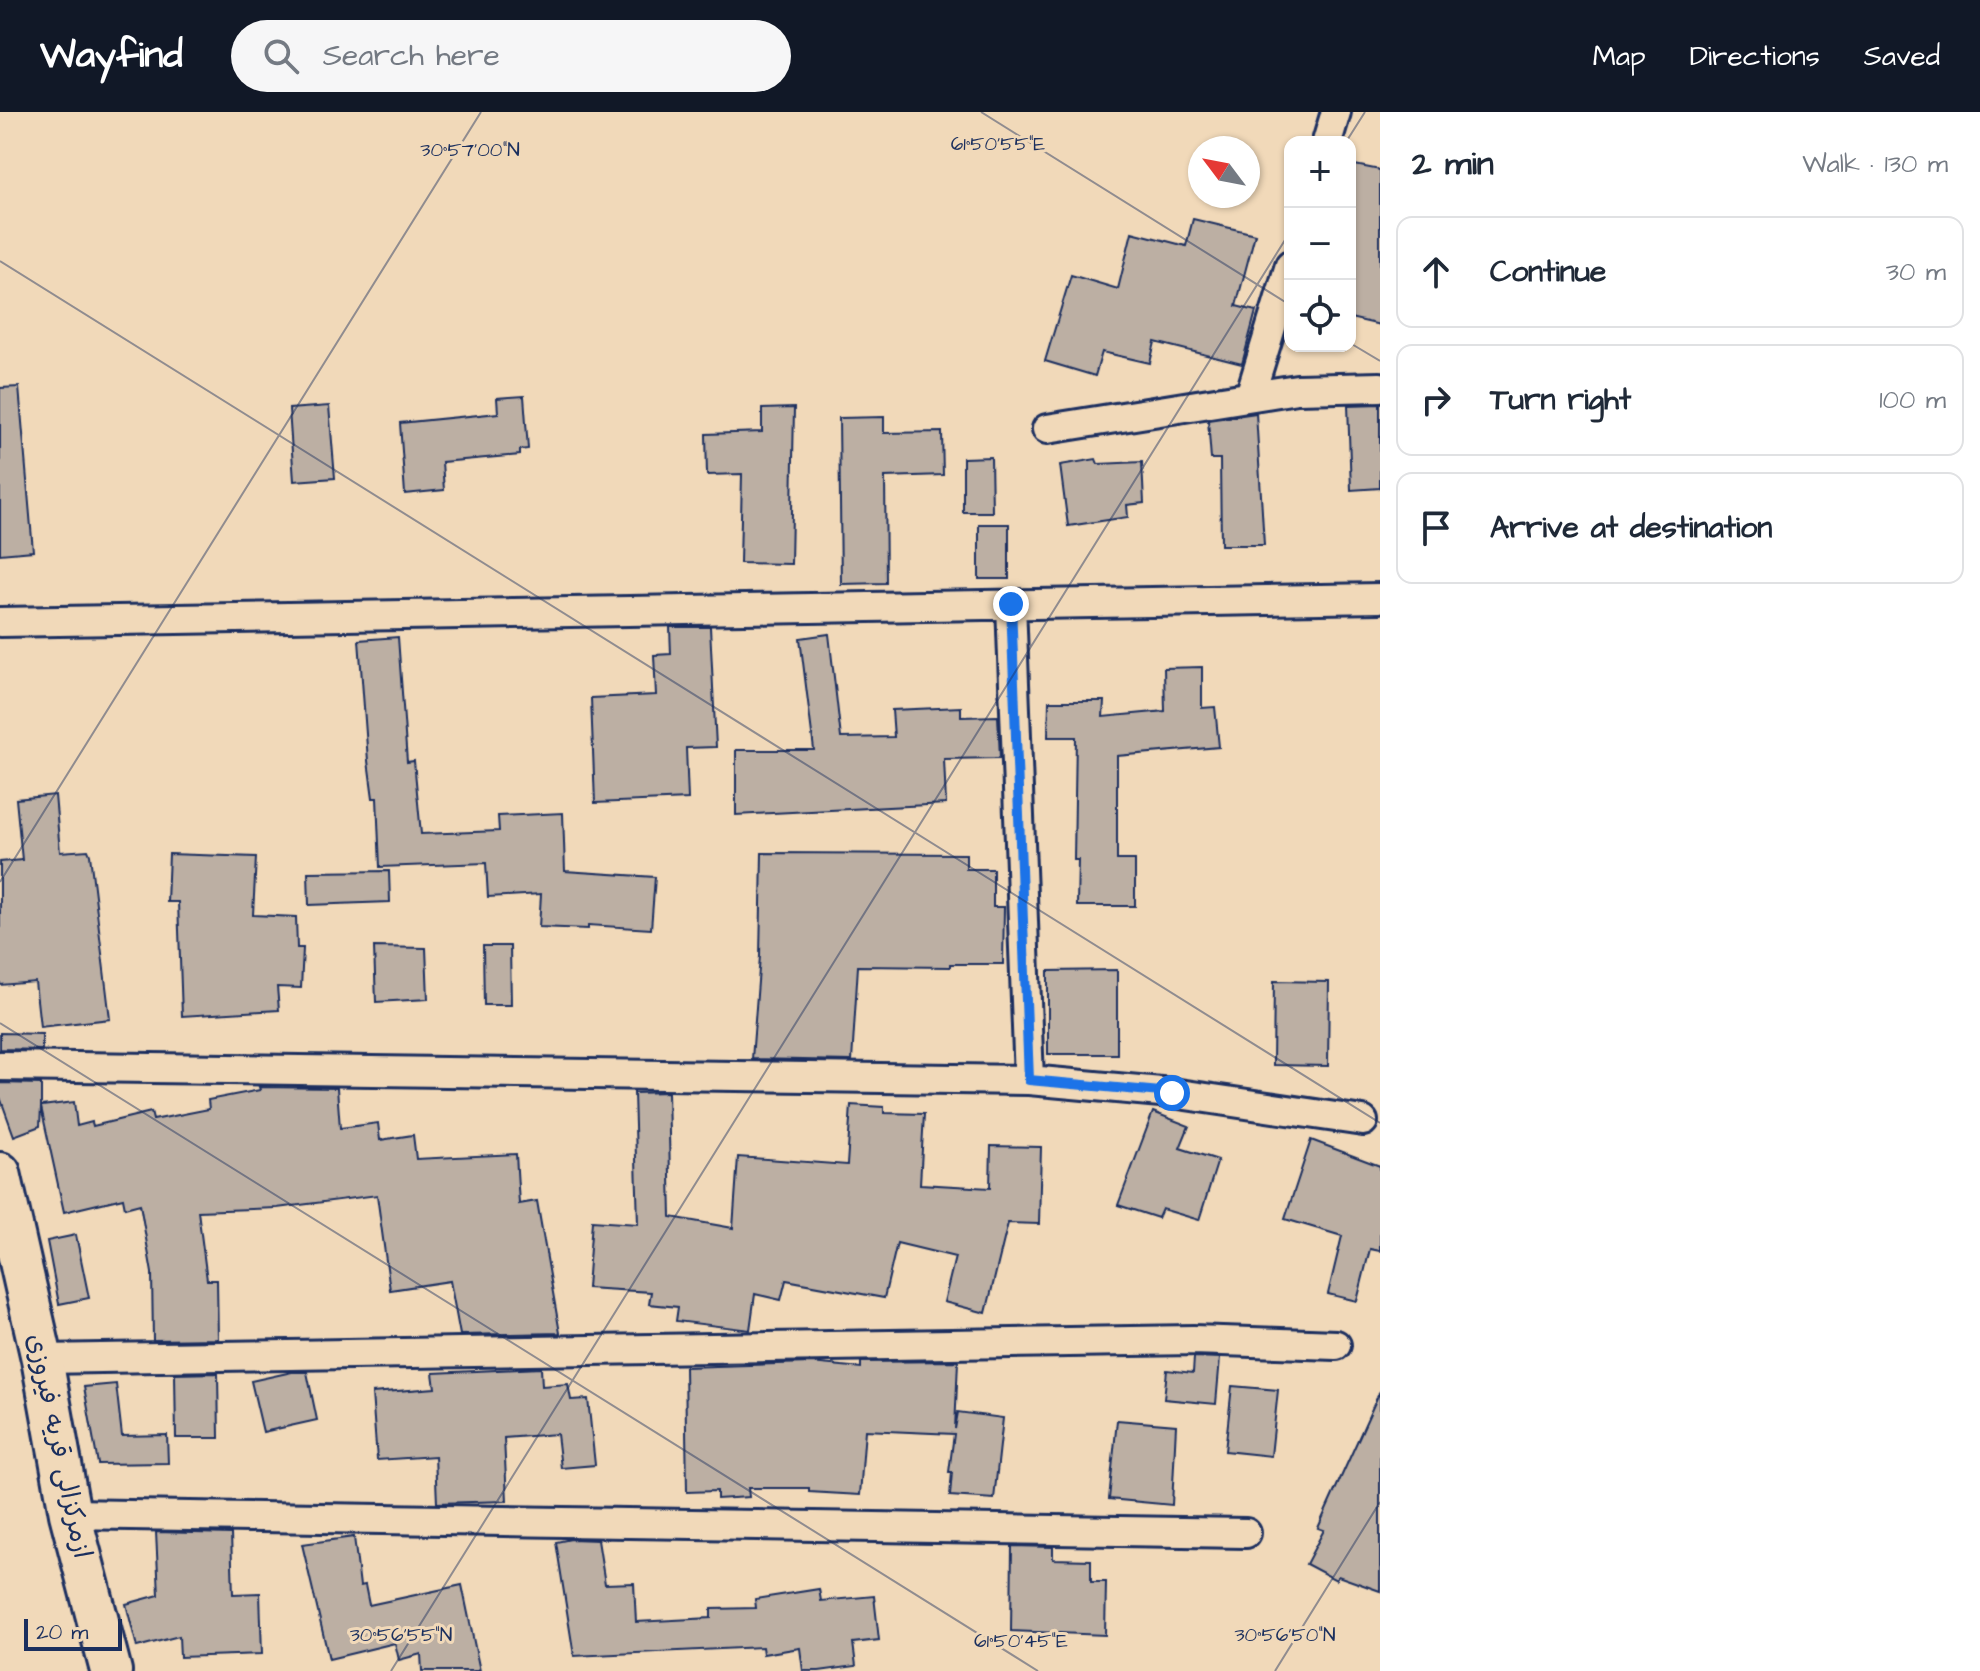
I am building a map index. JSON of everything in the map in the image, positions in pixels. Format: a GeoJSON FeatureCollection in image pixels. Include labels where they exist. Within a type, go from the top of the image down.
{"type":"FeatureCollection","features":[{"type":"Feature","properties":{"kind":"main road","name":"ازمرکزالی قریه فیروزی"},"geometry":{"type":"LineString","coordinates":[[0,1173],[42,1359],[70,1514],[111,1671]]}},
{"type":"Feature","properties":{"kind":"street"},"geometry":{"type":"LineString","coordinates":[[1329,136],[1336,112]]}},
{"type":"Feature","properties":{"kind":"street"},"geometry":{"type":"LineString","coordinates":[[1250,396],[1285,280]]}},
{"type":"Feature","properties":{"kind":"street"},"geometry":{"type":"LineString","coordinates":[[1047,429],[1297,389],[1380,387]]}},
{"type":"Feature","properties":{"kind":"street"},"geometry":{"type":"LineString","coordinates":[[0,622],[1380,598]]}},
{"type":"Feature","properties":{"kind":"street"},"geometry":{"type":"LineString","coordinates":[[1011,604],[1029,1080]]}},
{"type":"Feature","properties":{"kind":"street"},"geometry":{"type":"LineString","coordinates":[[0,1066],[1029,1080],[1172,1093],[1363,1121]]}},
{"type":"Feature","properties":{"kind":"street"},"geometry":{"type":"LineString","coordinates":[[42,1359],[1193,1340],[1336,1345]]}},
{"type":"Feature","properties":{"kind":"street"},"geometry":{"type":"LineString","coordinates":[[70,1514],[1246,1533]]}},
{"type":"Feature","properties":{"kind":"building"},"geometry":{"type":"Polygon","coordinates":[[[1356,165],[1380,170],[1380,325],[1356,319],[1356,165]]]}},
{"type":"Feature","properties":{"kind":"building"},"geometry":{"type":"Polygon","coordinates":[[[1193,219],[1255,234],[1236,306],[1256,311],[1242,364],[1155,342],[1150,363],[1102,352],[1095,376],[1045,361],[1071,275],[1118,289],[1132,232],[1186,246],[1193,219]]]}},
{"type":"Feature","properties":{"kind":"building"},"geometry":{"type":"Polygon","coordinates":[[[19,387],[33,551],[0,554],[0,388],[19,387]]]}},
{"type":"Feature","properties":{"kind":"building"},"geometry":{"type":"Polygon","coordinates":[[[524,396],[528,449],[520,450],[520,455],[442,462],[444,490],[405,494],[400,423],[498,413],[497,398],[524,396]]]}},
{"type":"Feature","properties":{"kind":"building"},"geometry":{"type":"Polygon","coordinates":[[[1380,404],[1380,488],[1351,490],[1348,405],[1380,404]]]}},
{"type":"Feature","properties":{"kind":"building"},"geometry":{"type":"Polygon","coordinates":[[[329,406],[335,478],[294,481],[289,409],[329,406]]]}},
{"type":"Feature","properties":{"kind":"building"},"geometry":{"type":"Polygon","coordinates":[[[794,408],[791,564],[740,563],[742,474],[707,475],[706,434],[762,432],[762,409],[794,408]]]}},
{"type":"Feature","properties":{"kind":"building"},"geometry":{"type":"Polygon","coordinates":[[[1256,413],[1264,545],[1221,545],[1220,459],[1211,459],[1208,420],[1256,413]]]}},
{"type":"Feature","properties":{"kind":"building"},"geometry":{"type":"Polygon","coordinates":[[[884,417],[884,433],[942,432],[943,475],[885,477],[886,583],[841,584],[839,418],[884,417]]]}},
{"type":"Feature","properties":{"kind":"building"},"geometry":{"type":"Polygon","coordinates":[[[991,457],[992,512],[963,512],[963,458],[991,457]]]}},
{"type":"Feature","properties":{"kind":"building"},"geometry":{"type":"Polygon","coordinates":[[[1096,459],[1098,464],[1142,462],[1144,503],[1127,505],[1128,517],[1068,526],[1060,465],[1096,459]]]}},
{"type":"Feature","properties":{"kind":"building"},"geometry":{"type":"Polygon","coordinates":[[[979,524],[1009,524],[1009,579],[979,579],[979,524]]]}},
{"type":"Feature","properties":{"kind":"building"},"geometry":{"type":"Polygon","coordinates":[[[670,627],[710,627],[716,747],[686,748],[688,799],[595,803],[591,698],[656,695],[654,655],[671,654],[670,627]]]}},
{"type":"Feature","properties":{"kind":"building"},"geometry":{"type":"Polygon","coordinates":[[[829,634],[841,738],[894,737],[892,710],[961,707],[961,717],[998,716],[1000,758],[944,759],[946,804],[736,815],[736,750],[814,750],[800,638],[829,634]]]}},
{"type":"Feature","properties":{"kind":"building"},"geometry":{"type":"Polygon","coordinates":[[[398,637],[407,762],[414,761],[421,834],[499,831],[498,816],[563,813],[565,871],[655,877],[651,929],[588,925],[588,929],[539,927],[541,894],[488,897],[486,863],[380,867],[377,798],[373,798],[368,761],[359,640],[398,637]]]}},
{"type":"Feature","properties":{"kind":"building"},"geometry":{"type":"Polygon","coordinates":[[[1202,667],[1202,708],[1215,707],[1219,747],[1117,756],[1117,860],[1135,860],[1135,906],[1077,906],[1078,860],[1074,860],[1076,737],[1048,737],[1049,701],[1104,701],[1103,717],[1165,711],[1164,668],[1202,667]]]}},
{"type":"Feature","properties":{"kind":"building"},"geometry":{"type":"Polygon","coordinates":[[[55,795],[60,852],[88,850],[90,855],[110,1019],[40,1027],[35,982],[0,985],[0,862],[22,860],[16,799],[55,795]]]}},
{"type":"Feature","properties":{"kind":"building"},"geometry":{"type":"Polygon","coordinates":[[[762,853],[966,854],[966,869],[993,869],[993,907],[1004,907],[1003,964],[858,966],[852,1061],[752,1059],[760,956],[762,853]]]}},
{"type":"Feature","properties":{"kind":"building"},"geometry":{"type":"Polygon","coordinates":[[[169,854],[256,857],[253,915],[296,917],[297,948],[303,948],[301,988],[277,987],[279,1010],[182,1016],[178,902],[167,902],[169,854]]]}},
{"type":"Feature","properties":{"kind":"building"},"geometry":{"type":"Polygon","coordinates":[[[389,871],[390,902],[309,905],[308,872],[389,871]]]}},
{"type":"Feature","properties":{"kind":"building"},"geometry":{"type":"Polygon","coordinates":[[[483,946],[510,946],[511,1005],[484,1005],[483,946]]]}},
{"type":"Feature","properties":{"kind":"building"},"geometry":{"type":"Polygon","coordinates":[[[374,947],[426,948],[428,999],[376,1002],[374,947]]]}},
{"type":"Feature","properties":{"kind":"building"},"geometry":{"type":"Polygon","coordinates":[[[1117,970],[1117,1054],[1048,1054],[1048,971],[1117,970]]]}},
{"type":"Feature","properties":{"kind":"building"},"geometry":{"type":"Polygon","coordinates":[[[1274,981],[1329,982],[1328,1066],[1273,1065],[1274,981]]]}},
{"type":"Feature","properties":{"kind":"building"},"geometry":{"type":"Polygon","coordinates":[[[0,1033],[42,1034],[42,1050],[0,1049],[0,1033]]]}},
{"type":"Feature","properties":{"kind":"building"},"geometry":{"type":"Polygon","coordinates":[[[0,1083],[41,1084],[41,1106],[74,1102],[77,1126],[92,1122],[93,1126],[151,1112],[153,1120],[209,1109],[208,1100],[260,1090],[259,1087],[337,1088],[340,1128],[378,1123],[380,1140],[413,1135],[416,1159],[516,1154],[519,1204],[537,1201],[560,1333],[460,1335],[450,1281],[390,1290],[377,1195],[277,1208],[198,1211],[207,1280],[217,1280],[218,1339],[153,1340],[152,1273],[140,1204],[125,1208],[123,1198],[64,1212],[41,1107],[40,1126],[14,1136],[0,1097],[0,1083]]]}},
{"type":"Feature","properties":{"kind":"building"},"geometry":{"type":"Polygon","coordinates":[[[668,1092],[671,1217],[733,1228],[738,1157],[847,1165],[851,1105],[884,1107],[884,1113],[924,1114],[920,1184],[990,1188],[991,1146],[1041,1147],[1039,1224],[1008,1223],[986,1313],[944,1302],[955,1257],[897,1243],[884,1298],[786,1280],[781,1300],[755,1294],[750,1330],[676,1321],[678,1307],[649,1304],[651,1292],[587,1288],[592,1221],[638,1224],[634,1093],[668,1092]]]}},
{"type":"Feature","properties":{"kind":"building"},"geometry":{"type":"Polygon","coordinates":[[[1153,1112],[1189,1126],[1180,1148],[1218,1160],[1199,1220],[1162,1209],[1158,1218],[1118,1205],[1153,1112]]]}},
{"type":"Feature","properties":{"kind":"building"},"geometry":{"type":"Polygon","coordinates":[[[1311,1140],[1380,1166],[1380,1251],[1370,1249],[1357,1301],[1328,1294],[1342,1236],[1285,1219],[1311,1140]]]}},
{"type":"Feature","properties":{"kind":"building"},"geometry":{"type":"Polygon","coordinates":[[[76,1235],[89,1298],[59,1304],[47,1241],[76,1235]]]}},
{"type":"Feature","properties":{"kind":"building"},"geometry":{"type":"Polygon","coordinates":[[[1194,1357],[1220,1358],[1216,1404],[1164,1399],[1167,1370],[1193,1373],[1194,1357]]]}},
{"type":"Feature","properties":{"kind":"building"},"geometry":{"type":"Polygon","coordinates":[[[958,1361],[955,1429],[958,1412],[1003,1418],[994,1499],[950,1496],[952,1472],[949,1472],[954,1434],[865,1430],[860,1495],[809,1492],[809,1488],[748,1488],[749,1497],[717,1499],[717,1491],[687,1492],[685,1367],[811,1363],[861,1368],[861,1362],[958,1361]]]}},
{"type":"Feature","properties":{"kind":"building"},"geometry":{"type":"Polygon","coordinates":[[[541,1368],[542,1386],[568,1384],[571,1400],[588,1399],[595,1465],[561,1468],[557,1434],[504,1438],[507,1501],[437,1503],[435,1456],[377,1460],[372,1393],[435,1388],[433,1373],[541,1368]]]}},
{"type":"Feature","properties":{"kind":"building"},"geometry":{"type":"Polygon","coordinates":[[[307,1372],[317,1420],[263,1432],[251,1381],[307,1372]]]}},
{"type":"Feature","properties":{"kind":"building"},"geometry":{"type":"Polygon","coordinates":[[[218,1373],[219,1438],[176,1438],[175,1374],[218,1373]]]}},
{"type":"Feature","properties":{"kind":"building"},"geometry":{"type":"Polygon","coordinates":[[[116,1384],[122,1436],[167,1435],[168,1463],[98,1464],[84,1387],[116,1384]]]}},
{"type":"Feature","properties":{"kind":"building"},"geometry":{"type":"Polygon","coordinates":[[[1232,1386],[1278,1390],[1271,1456],[1225,1451],[1232,1386]]]}},
{"type":"Feature","properties":{"kind":"building"},"geometry":{"type":"Polygon","coordinates":[[[1380,1391],[1380,1591],[1338,1576],[1336,1580],[1306,1564],[1324,1530],[1318,1528],[1380,1391]]]}},
{"type":"Feature","properties":{"kind":"building"},"geometry":{"type":"Polygon","coordinates":[[[1117,1420],[1176,1425],[1172,1505],[1109,1499],[1117,1420]]]}},
{"type":"Feature","properties":{"kind":"building"},"geometry":{"type":"Polygon","coordinates":[[[156,1532],[231,1534],[233,1594],[260,1593],[262,1654],[180,1657],[179,1636],[137,1647],[126,1604],[159,1595],[156,1532]]]}},
{"type":"Feature","properties":{"kind":"building"},"geometry":{"type":"Polygon","coordinates":[[[354,1537],[360,1586],[365,1585],[369,1605],[462,1585],[480,1671],[422,1671],[421,1654],[399,1660],[395,1643],[329,1659],[302,1544],[354,1537]]]}},
{"type":"Feature","properties":{"kind":"building"},"geometry":{"type":"Polygon","coordinates":[[[598,1540],[605,1584],[634,1583],[636,1622],[711,1618],[711,1609],[756,1608],[755,1599],[819,1589],[821,1601],[874,1596],[879,1640],[853,1643],[856,1666],[819,1671],[803,1671],[800,1648],[763,1654],[762,1647],[574,1656],[556,1542],[598,1540]]]}},
{"type":"Feature","properties":{"kind":"building"},"geometry":{"type":"Polygon","coordinates":[[[1012,1546],[1053,1547],[1053,1559],[1091,1560],[1091,1582],[1106,1582],[1105,1635],[1011,1631],[1012,1546]]]}},
{"type":"Feature","properties":{"kind":"route"},"geometry":{"type":"LineString","coordinates":[[1011,604],[1029,1080],[1172,1093]]}}]}
